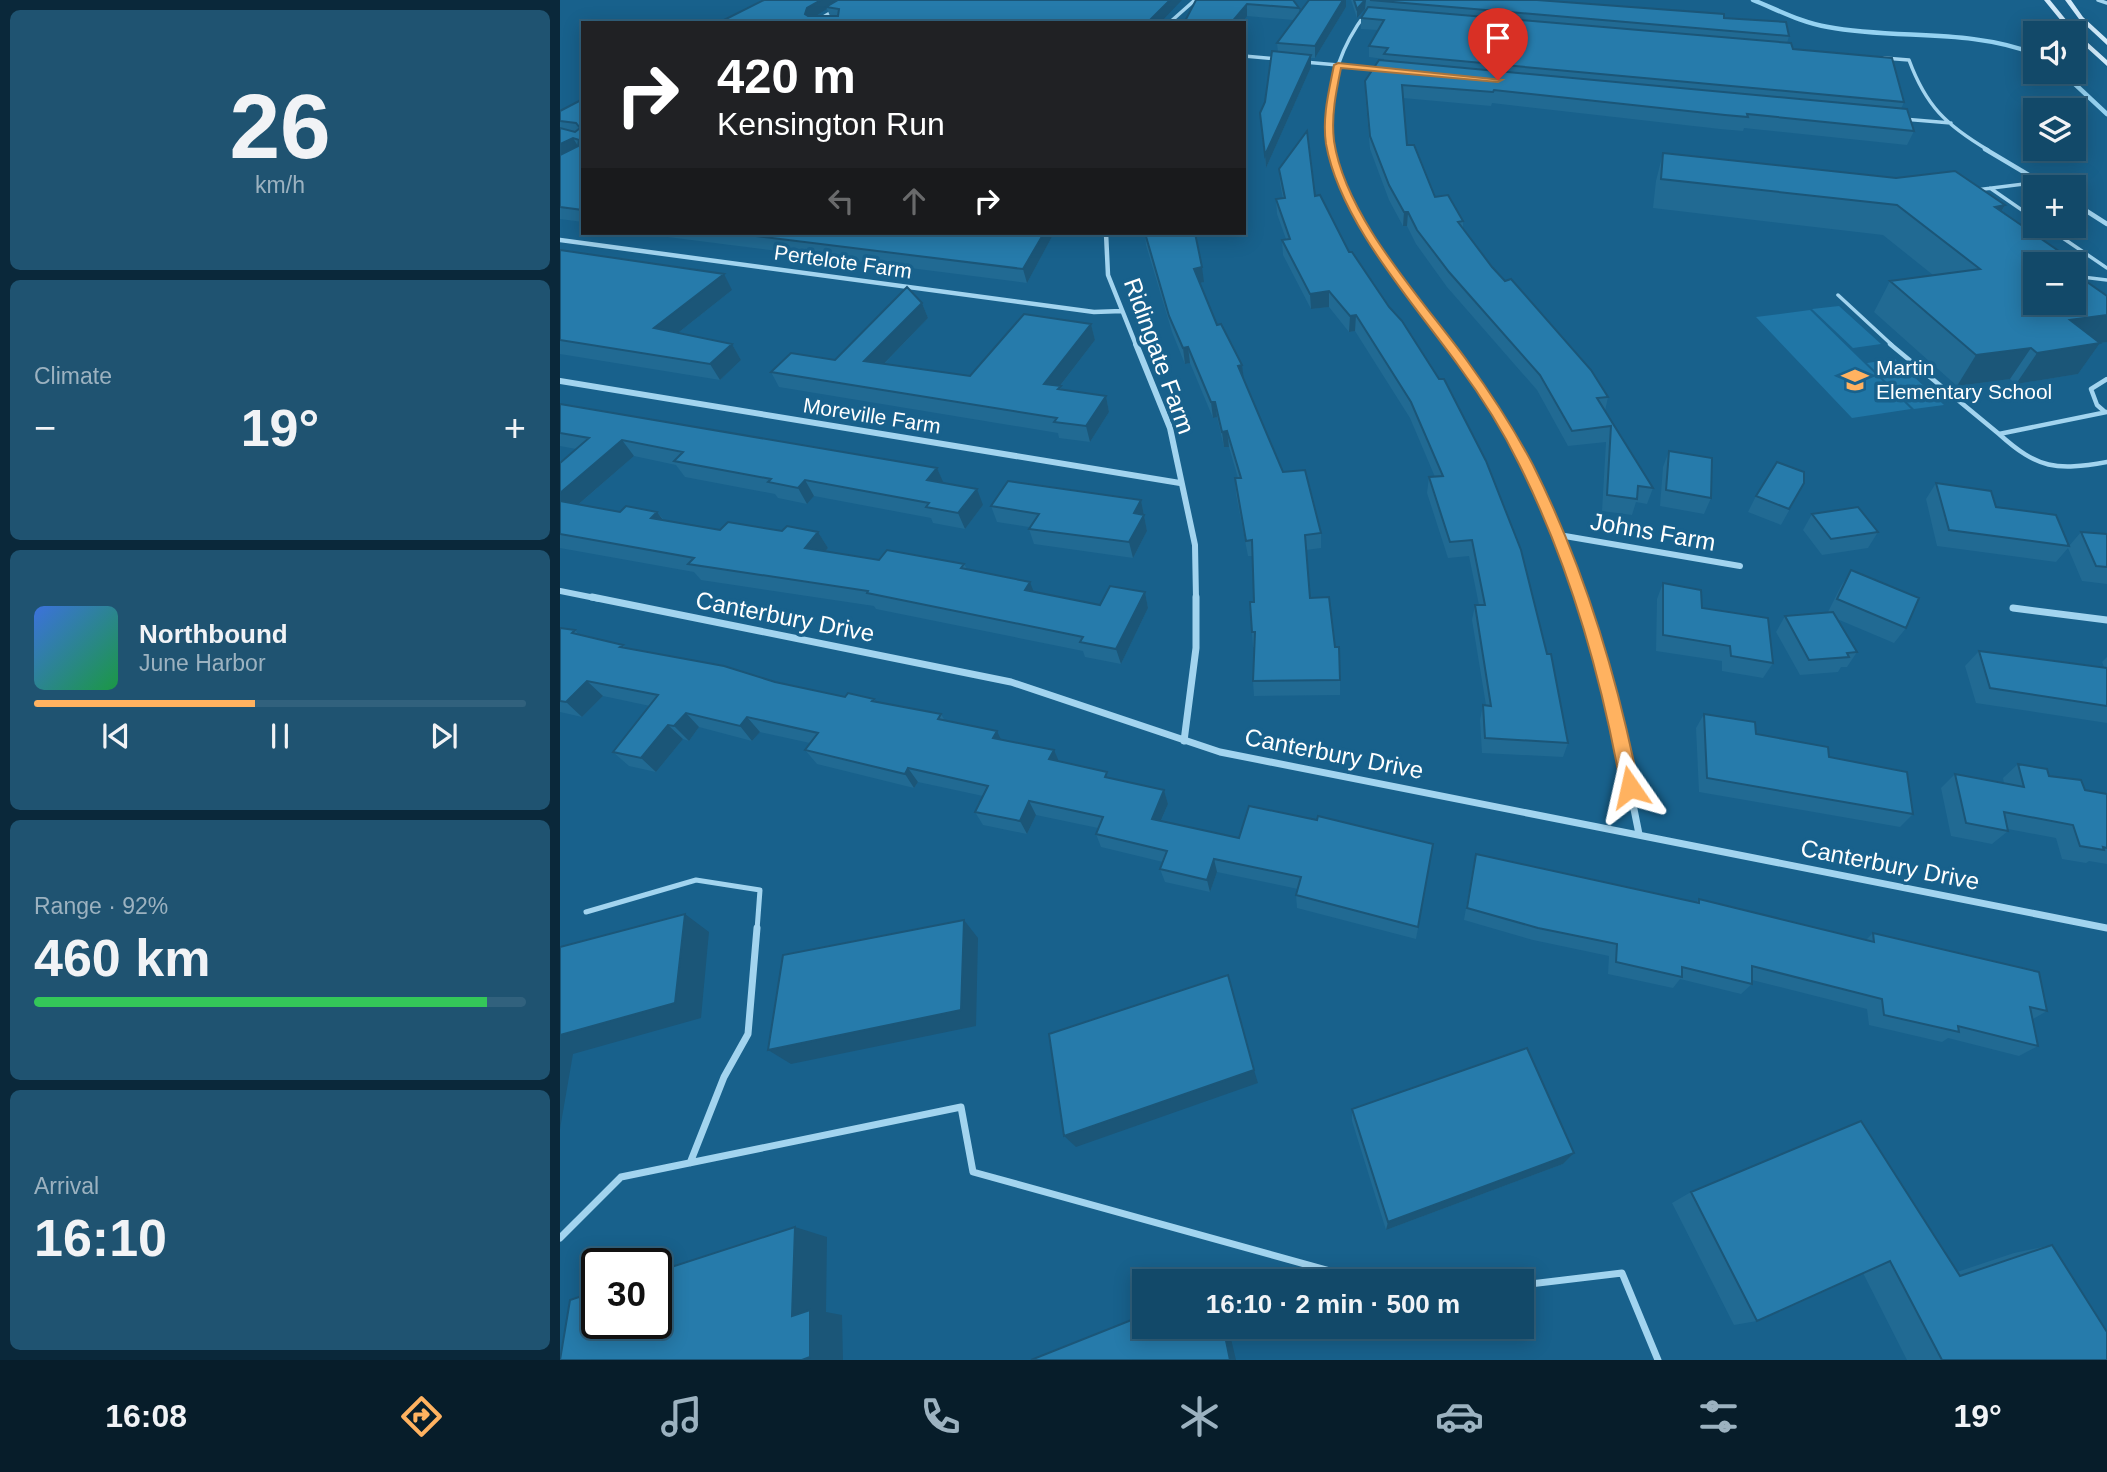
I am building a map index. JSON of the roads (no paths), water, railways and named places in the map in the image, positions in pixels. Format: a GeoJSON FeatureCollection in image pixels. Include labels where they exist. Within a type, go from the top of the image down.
{"type":"FeatureCollection","features":[{"type":"Feature","properties":{"kind":"main road"},"geometry":{"type":"LineString","coordinates":[[2047,0],[2064,21]]}},
{"type":"Feature","properties":{"kind":"main road"},"geometry":{"type":"LineString","coordinates":[[2068,0],[2081,18],[2107,43]]}},
{"type":"Feature","properties":{"kind":"main road"},"geometry":{"type":"LineString","coordinates":[[2086,44],[2107,64]]}},
{"type":"Feature","properties":{"kind":"street"},"geometry":{"type":"LineString","coordinates":[[817,21],[852,0]]}},
{"type":"Feature","properties":{"kind":"street"},"geometry":{"type":"LineString","coordinates":[[1171,21],[1195,0]]}},
{"type":"Feature","properties":{"kind":"street"},"geometry":{"type":"LineString","coordinates":[[2098,0],[2107,3]]}},
{"type":"Feature","properties":{"kind":"street"},"geometry":{"type":"LineString","coordinates":[[1379,14],[1365,13],[1349,37],[1338,65],[1328,116],[1336,170],[1362,225],[1380,254],[1500,416],[1559,535],[1601,653],[1617,716],[1639,834]]}},
{"type":"Feature","properties":{"kind":"street"},"geometry":{"type":"LineString","coordinates":[[1246,56],[1284,60]]}},
{"type":"Feature","properties":{"kind":"street"},"geometry":{"type":"LineString","coordinates":[[1882,58],[1909,60],[1926,99],[1951,123],[2030,175]]}},
{"type":"Feature","properties":{"kind":"street"},"geometry":{"type":"LineString","coordinates":[[1297,61],[1392,70]]}},
{"type":"Feature","properties":{"kind":"street"},"geometry":{"type":"LineString","coordinates":[[1897,118],[1951,123]]}},
{"type":"Feature","properties":{"kind":"street"},"geometry":{"type":"LineString","coordinates":[[2086,211],[2107,224]]}},
{"type":"Feature","properties":{"kind":"street","name":"Ridingate Farm"},"geometry":{"type":"LineString","coordinates":[[1105,235],[1108,275],[1170,428],[1195,545],[1196,648],[1184,741]]}},
{"type":"Feature","properties":{"kind":"street","name":"Pertelote Farm"},"geometry":{"type":"LineString","coordinates":[[560,240],[1094,312],[1122,312]]}},
{"type":"Feature","properties":{"kind":"street","name":"Moreville Farm"},"geometry":{"type":"LineString","coordinates":[[560,381],[1180,483]]}},
{"type":"Feature","properties":{"kind":"street","name":"Johns Farm"},"geometry":{"type":"LineString","coordinates":[[1559,535],[1740,566]]}},
{"type":"Feature","properties":{"kind":"street","name":"Canterbury Drive"},"geometry":{"type":"LineString","coordinates":[[560,591],[1011,682],[1220,752],[2107,928]]}},
{"type":"Feature","properties":{"kind":"street"},"geometry":{"type":"LineString","coordinates":[[2013,608],[2107,620]]}},
{"type":"Feature","properties":{"kind":"lane"},"geometry":{"type":"LineString","coordinates":[[1965,191],[2023,184]]}},
{"type":"Feature","properties":{"kind":"lane"},"geometry":{"type":"LineString","coordinates":[[1990,188],[2023,211]]}},
{"type":"Feature","properties":{"kind":"lane"},"geometry":{"type":"LineString","coordinates":[[2063,238],[2107,268]]}},
{"type":"Feature","properties":{"kind":"lane"},"geometry":{"type":"LineString","coordinates":[[2086,277],[2107,280]]}},
{"type":"Feature","properties":{"kind":"lane"},"geometry":{"type":"LineString","coordinates":[[1838,295],[1876,332],[1999,434],[2026,460],[2066,469],[2107,462]]}},
{"type":"Feature","properties":{"kind":"lane"},"geometry":{"type":"LineString","coordinates":[[2106,413],[2096,405],[2091,388],[2107,379]]}},
{"type":"Feature","properties":{"kind":"lane"},"geometry":{"type":"LineString","coordinates":[[1999,434],[2106,413]]}},
{"type":"Feature","properties":{"kind":"lane"},"geometry":{"type":"LineString","coordinates":[[586,912],[696,880],[760,890],[748,1034],[724,1077],[690,1163]]}},
{"type":"Feature","properties":{"kind":"lane"},"geometry":{"type":"LineString","coordinates":[[560,1238],[621,1177],[961,1107],[973,1172],[1323,1269]]}},
{"type":"Feature","properties":{"kind":"lane"},"geometry":{"type":"LineString","coordinates":[[1534,1284],[1622,1273],[1658,1360]]}},
{"type":"Feature","properties":{"kind":"waterway"},"geometry":{"type":"LineString","coordinates":[[1753,0],[1799,19],[1828,27],[1959,37],[2023,50]]}},
{"type":"Feature","properties":{"kind":"waterway"},"geometry":{"type":"LineString","coordinates":[[2075,84],[2107,114]]}},
{"type":"Feature","properties":{"kind":"place","name":"Martin Elementary School"},"geometry":{"type":"Point","coordinates":[1855,380]}}]}
